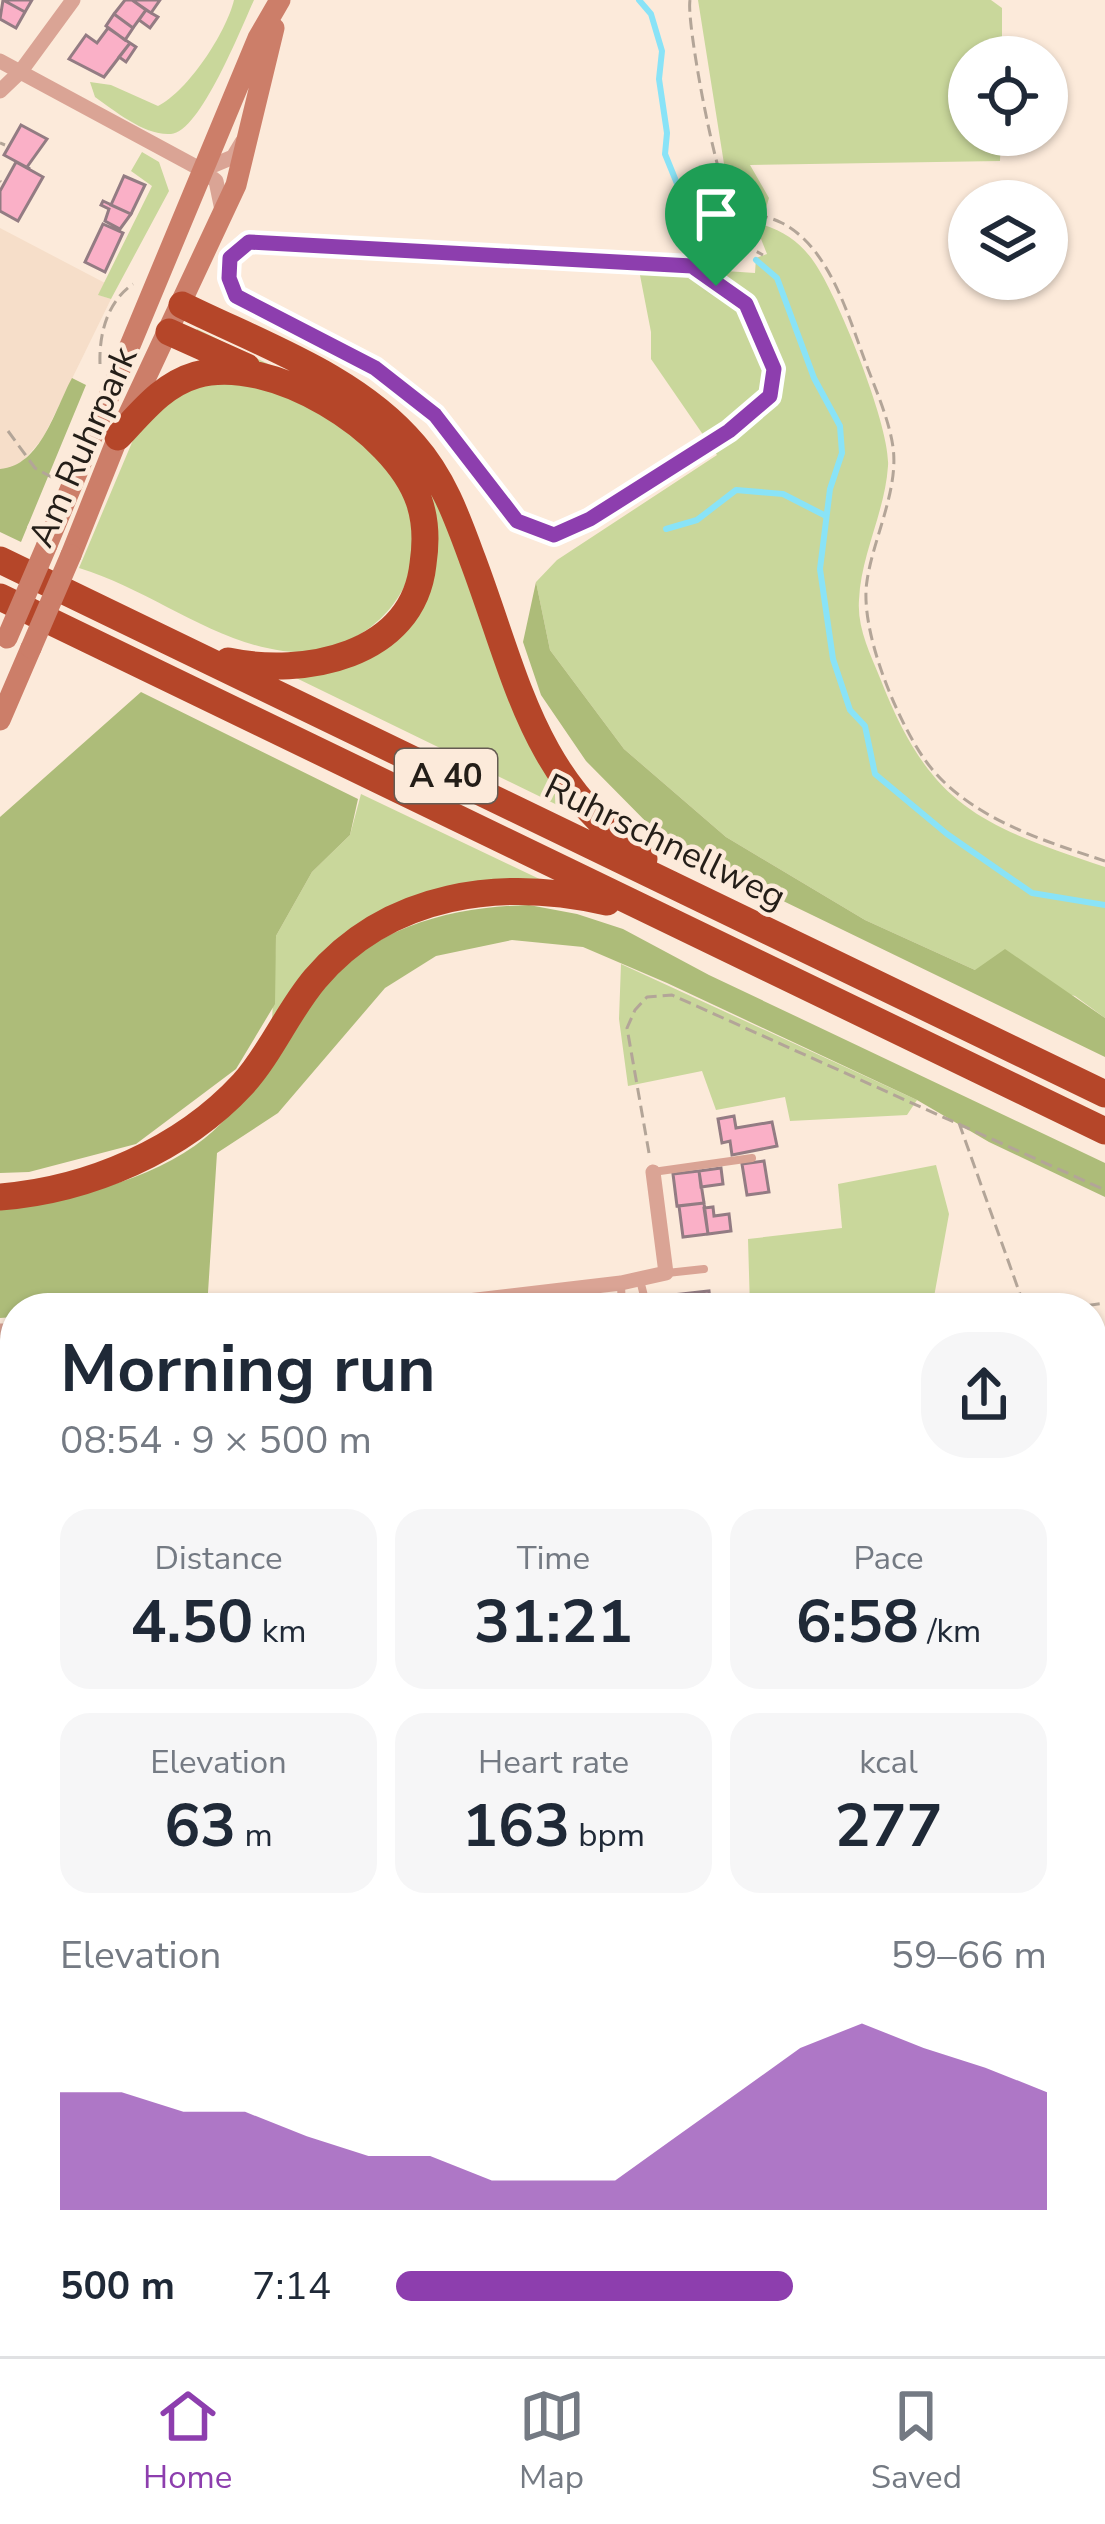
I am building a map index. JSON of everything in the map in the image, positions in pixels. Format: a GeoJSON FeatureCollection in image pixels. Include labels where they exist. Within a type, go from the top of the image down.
{"type":"FeatureCollection","features":[{"type":"Feature","properties":{"kind":"highway"},"geometry":{"type":"LineString","coordinates":[[182,305],[361,395],[415,445],[451,502],[519,698],[553,765],[578,799],[618,838],[666,875],[724,910]]}},
{"type":"Feature","properties":{"kind":"highway"},"geometry":{"type":"LineString","coordinates":[[168,641],[256,667],[316,663],[361,650],[388,633],[416,596],[424,525],[419,500],[401,467],[365,430],[273,379],[169,332]]}},
{"type":"Feature","properties":{"kind":"highway"},"geometry":{"type":"LineString","coordinates":[[118,437],[156,397],[199,374],[236,370],[273,379]]}},
{"type":"Feature","properties":{"kind":"highway","name":"Ruhrschnellweg"},"geometry":{"type":"LineString","coordinates":[[0,560],[1105,1094]]}},
{"type":"Feature","properties":{"kind":"highway","name":"Ruhrschnellweg"},"geometry":{"type":"LineString","coordinates":[[0,597],[1105,1131]]}},
{"type":"Feature","properties":{"kind":"highway"},"geometry":{"type":"LineString","coordinates":[[0,1197],[91,1178],[180,1136],[245,1082],[295,1005],[355,941],[442,898],[512,890],[582,896],[707,938]]}},
{"type":"Feature","properties":{"kind":"main road","name":"Am Ruhrpark"},"geometry":{"type":"LineString","coordinates":[[0,720],[118,437],[236,185],[279,2]]}},
{"type":"Feature","properties":{"kind":"main road","name":"Am Ruhrpark"},"geometry":{"type":"LineString","coordinates":[[3,645],[258,38],[279,2]]}},
{"type":"Feature","properties":{"kind":"main road","name":"Am Ruhrpark"},"geometry":{"type":"LineString","coordinates":[[138,324],[182,305]]}},
{"type":"Feature","properties":{"kind":"main road","name":"Am Ruhrpark"},"geometry":{"type":"LineString","coordinates":[[138,324],[169,332]]}},
{"type":"Feature","properties":{"kind":"street"},"geometry":{"type":"LineString","coordinates":[[0,92],[73,0]]}},
{"type":"Feature","properties":{"kind":"street"},"geometry":{"type":"LineString","coordinates":[[0,61],[202,170],[216,181],[223,215]]}},
{"type":"Feature","properties":{"kind":"street"},"geometry":{"type":"LineString","coordinates":[[202,170],[232,157],[253,121]]}},
{"type":"Feature","properties":{"kind":"street"},"geometry":{"type":"LineString","coordinates":[[541,1293],[666,1273],[653,1172]]}},
{"type":"Feature","properties":{"kind":"lane"},"geometry":{"type":"LineString","coordinates":[[653,1172],[752,1158]]}},
{"type":"Feature","properties":{"kind":"lane"},"geometry":{"type":"LineString","coordinates":[[666,1273],[704,1269]]}},
{"type":"Feature","properties":{"kind":"lane"},"geometry":{"type":"LineString","coordinates":[[640,1280],[643,1293]]}},
{"type":"Feature","properties":{"kind":"lane"},"geometry":{"type":"LineString","coordinates":[[621,1283],[621,1293]]}},
{"type":"Feature","properties":{"kind":"path"},"geometry":{"type":"LineString","coordinates":[[688,0],[698,73],[725,191],[752,217],[783,224],[813,248],[837,292],[894,449],[866,583],[866,618],[898,710],[926,761],[957,794],[1007,825],[1105,861]]}},
{"type":"Feature","properties":{"kind":"path"},"geometry":{"type":"LineString","coordinates":[[716,286],[752,217]]}},
{"type":"Feature","properties":{"kind":"path"},"geometry":{"type":"LineString","coordinates":[[249,242],[692,266],[716,286],[746,304],[774,369],[770,396],[729,431],[590,519],[554,535],[517,521],[435,415],[375,368],[236,296],[229,278],[230,258],[249,242]]}},
{"type":"Feature","properties":{"kind":"path"},"geometry":{"type":"LineString","coordinates":[[739,243],[763,255]]}},
{"type":"Feature","properties":{"kind":"path"},"geometry":{"type":"LineString","coordinates":[[8,431],[35,469]]}},
{"type":"Feature","properties":{"kind":"path"},"geometry":{"type":"LineString","coordinates":[[653,1172],[627,1028],[647,997],[672,995],[1105,1190]]}},
{"type":"Feature","properties":{"kind":"path"},"geometry":{"type":"LineString","coordinates":[[959,1124],[1020,1293]]}},
{"type":"Feature","properties":{"kind":"shaded area"},"geometry":{"type":"Polygon","coordinates":[[[0,228],[105,283],[99,295],[111,299],[43,438],[23,461],[8,469],[0,469],[0,228]]]}},
{"type":"Feature","properties":{"kind":"green space"},"geometry":{"type":"Polygon","coordinates":[[[234,0],[254,0],[207,98],[182,129],[171,134],[151,131],[95,97],[90,82],[111,85],[158,106],[170,98],[204,60],[234,0]]]}},
{"type":"Feature","properties":{"kind":"green space"},"geometry":{"type":"Polygon","coordinates":[[[698,0],[991,0],[1002,8],[1002,36],[948,36],[948,156],[1000,156],[1000,161],[750,165],[769,198],[766,208],[751,206],[728,189],[698,0]]]}},
{"type":"Feature","properties":{"kind":"green space"},"geometry":{"type":"Polygon","coordinates":[[[142,152],[159,162],[169,191],[111,299],[98,295],[152,186],[131,171],[142,152]]]}},
{"type":"Feature","properties":{"kind":"green space"},"geometry":{"type":"Polygon","coordinates":[[[764,225],[798,244],[824,278],[861,362],[881,423],[888,466],[864,566],[859,610],[880,678],[919,756],[964,805],[1024,838],[1105,867],[1105,1018],[1075,996],[975,970],[865,920],[726,837],[624,749],[550,650],[536,582],[557,560],[717,455],[651,359],[651,332],[638,265],[755,273],[756,258],[767,254],[761,239],[753,247],[748,245],[756,228],[764,225]]]}},
{"type":"Feature","properties":{"kind":"green space"},"geometry":{"type":"Polygon","coordinates":[[[197,329],[356,407],[432,488],[586,819],[290,675],[414,616],[414,475],[195,333],[197,329]]]}},
{"type":"Feature","properties":{"kind":"green space"},"geometry":{"type":"Polygon","coordinates":[[[72,378],[86,385],[21,542],[0,532],[0,469],[14,466],[36,447],[72,378]]]}},
{"type":"Feature","properties":{"kind":"green space"},"geometry":{"type":"Polygon","coordinates":[[[217,380],[265,387],[316,410],[360,440],[395,477],[414,523],[415,550],[397,599],[360,635],[310,651],[256,645],[79,568],[133,440],[172,397],[217,380]]]}},
{"type":"Feature","properties":{"kind":"green space"},"geometry":{"type":"Polygon","coordinates":[[[536,582],[550,650],[624,749],[726,837],[865,920],[975,970],[1005,949],[1105,1018],[1105,1057],[670,846],[586,761],[541,695],[523,642],[536,582]]]}},
{"type":"Feature","properties":{"kind":"green space"},"geometry":{"type":"Polygon","coordinates":[[[141,692],[358,799],[350,835],[312,872],[276,936],[275,1004],[236,1069],[136,1144],[29,1172],[0,1173],[0,817],[141,692]]]}},
{"type":"Feature","properties":{"kind":"green space"},"geometry":{"type":"Polygon","coordinates":[[[361,794],[550,884],[427,895],[272,1021],[276,936],[312,872],[350,835],[361,794]]]}},
{"type":"Feature","properties":{"kind":"green space"},"geometry":{"type":"Polygon","coordinates":[[[529,905],[623,929],[709,975],[1105,1163],[1105,1197],[989,1142],[917,1100],[667,983],[583,947],[512,940],[436,956],[385,988],[278,1113],[217,1153],[208,1293],[0,1293],[0,1209],[80,1194],[134,1177],[183,1153],[223,1121],[323,987],[367,948],[445,915],[529,905]]]}},
{"type":"Feature","properties":{"kind":"green space"},"geometry":{"type":"Polygon","coordinates":[[[621,964],[917,1100],[907,1115],[790,1121],[785,1097],[716,1110],[702,1071],[628,1086],[619,1019],[621,964]]]}},
{"type":"Feature","properties":{"kind":"green space"},"geometry":{"type":"Polygon","coordinates":[[[936,1165],[949,1214],[935,1293],[750,1293],[748,1239],[842,1228],[838,1184],[936,1165]]]}},
{"type":"Feature","properties":{"kind":"building"},"geometry":{"type":"Polygon","coordinates":[[[3,0],[25,12],[16,28],[0,19],[3,0]]]}},
{"type":"Feature","properties":{"kind":"building"},"geometry":{"type":"Polygon","coordinates":[[[3,0],[32,0],[25,12],[3,0]]]}},
{"type":"Feature","properties":{"kind":"building"},"geometry":{"type":"Polygon","coordinates":[[[125,0],[146,10],[133,28],[114,14],[125,0]]]}},
{"type":"Feature","properties":{"kind":"building"},"geometry":{"type":"Polygon","coordinates":[[[132,0],[160,0],[151,13],[132,0]]]}},
{"type":"Feature","properties":{"kind":"building"},"geometry":{"type":"Polygon","coordinates":[[[146,10],[158,17],[150,28],[139,20],[146,10]]]}},
{"type":"Feature","properties":{"kind":"building"},"geometry":{"type":"Polygon","coordinates":[[[114,14],[133,28],[125,40],[106,26],[114,14]]]}},
{"type":"Feature","properties":{"kind":"building"},"geometry":{"type":"Polygon","coordinates":[[[108,28],[130,43],[104,77],[69,59],[86,35],[97,43],[108,28]]]}},
{"type":"Feature","properties":{"kind":"building"},"geometry":{"type":"Polygon","coordinates":[[[130,43],[136,47],[126,62],[119,57],[130,43]]]}},
{"type":"Feature","properties":{"kind":"building"},"geometry":{"type":"Polygon","coordinates":[[[21,125],[47,139],[30,169],[4,155],[21,125]]]}},
{"type":"Feature","properties":{"kind":"building"},"geometry":{"type":"Polygon","coordinates":[[[16,162],[43,177],[18,221],[0,211],[0,191],[16,162]]]}},
{"type":"Feature","properties":{"kind":"building"},"geometry":{"type":"Polygon","coordinates":[[[124,176],[145,185],[131,214],[111,205],[124,176]]]}},
{"type":"Feature","properties":{"kind":"building"},"geometry":{"type":"Polygon","coordinates":[[[103,201],[131,214],[120,229],[105,221],[109,209],[101,205],[103,201]]]}},
{"type":"Feature","properties":{"kind":"building"},"geometry":{"type":"Polygon","coordinates":[[[103,224],[123,233],[105,272],[85,262],[103,224]]]}},
{"type":"Feature","properties":{"kind":"building"},"geometry":{"type":"Polygon","coordinates":[[[734,1116],[736,1128],[772,1122],[777,1146],[732,1155],[730,1141],[722,1143],[718,1119],[734,1116]]]}},
{"type":"Feature","properties":{"kind":"building"},"geometry":{"type":"Polygon","coordinates":[[[764,1161],[769,1192],[747,1195],[742,1164],[764,1161]]]}},
{"type":"Feature","properties":{"kind":"building"},"geometry":{"type":"Polygon","coordinates":[[[721,1168],[723,1184],[701,1187],[699,1171],[721,1168]]]}},
{"type":"Feature","properties":{"kind":"building"},"geometry":{"type":"Polygon","coordinates":[[[699,1171],[704,1203],[677,1206],[673,1174],[699,1171]]]}},
{"type":"Feature","properties":{"kind":"building"},"geometry":{"type":"Polygon","coordinates":[[[704,1203],[708,1234],[683,1237],[679,1206],[704,1203]]]}},
{"type":"Feature","properties":{"kind":"building"},"geometry":{"type":"Polygon","coordinates":[[[713,1207],[714,1216],[729,1214],[731,1231],[708,1234],[704,1208],[713,1207]]]}},
{"type":"Feature","properties":{"kind":"waterway"},"geometry":{"type":"LineString","coordinates":[[639,0],[651,14],[662,51],[659,79],[667,133],[665,154],[678,186],[680,218],[689,228],[718,239]]}},
{"type":"Feature","properties":{"kind":"waterway"},"geometry":{"type":"LineString","coordinates":[[756,260],[777,278],[814,378],[840,426],[842,453],[830,489],[820,569],[833,659],[850,710],[865,726],[875,774],[947,834],[1032,893],[1105,905]]}},
{"type":"Feature","properties":{"kind":"waterway"},"geometry":{"type":"LineString","coordinates":[[666,529],[697,520],[736,490],[783,494],[826,516]]}},
{"type":"Feature","properties":{"kind":"route"},"geometry":{"type":"LineString","coordinates":[[249,242],[692,266],[716,286],[746,304],[774,369],[770,396],[729,431],[590,519],[554,535],[517,521],[435,415],[375,368],[236,296],[229,278],[230,258],[249,242]]}}]}
